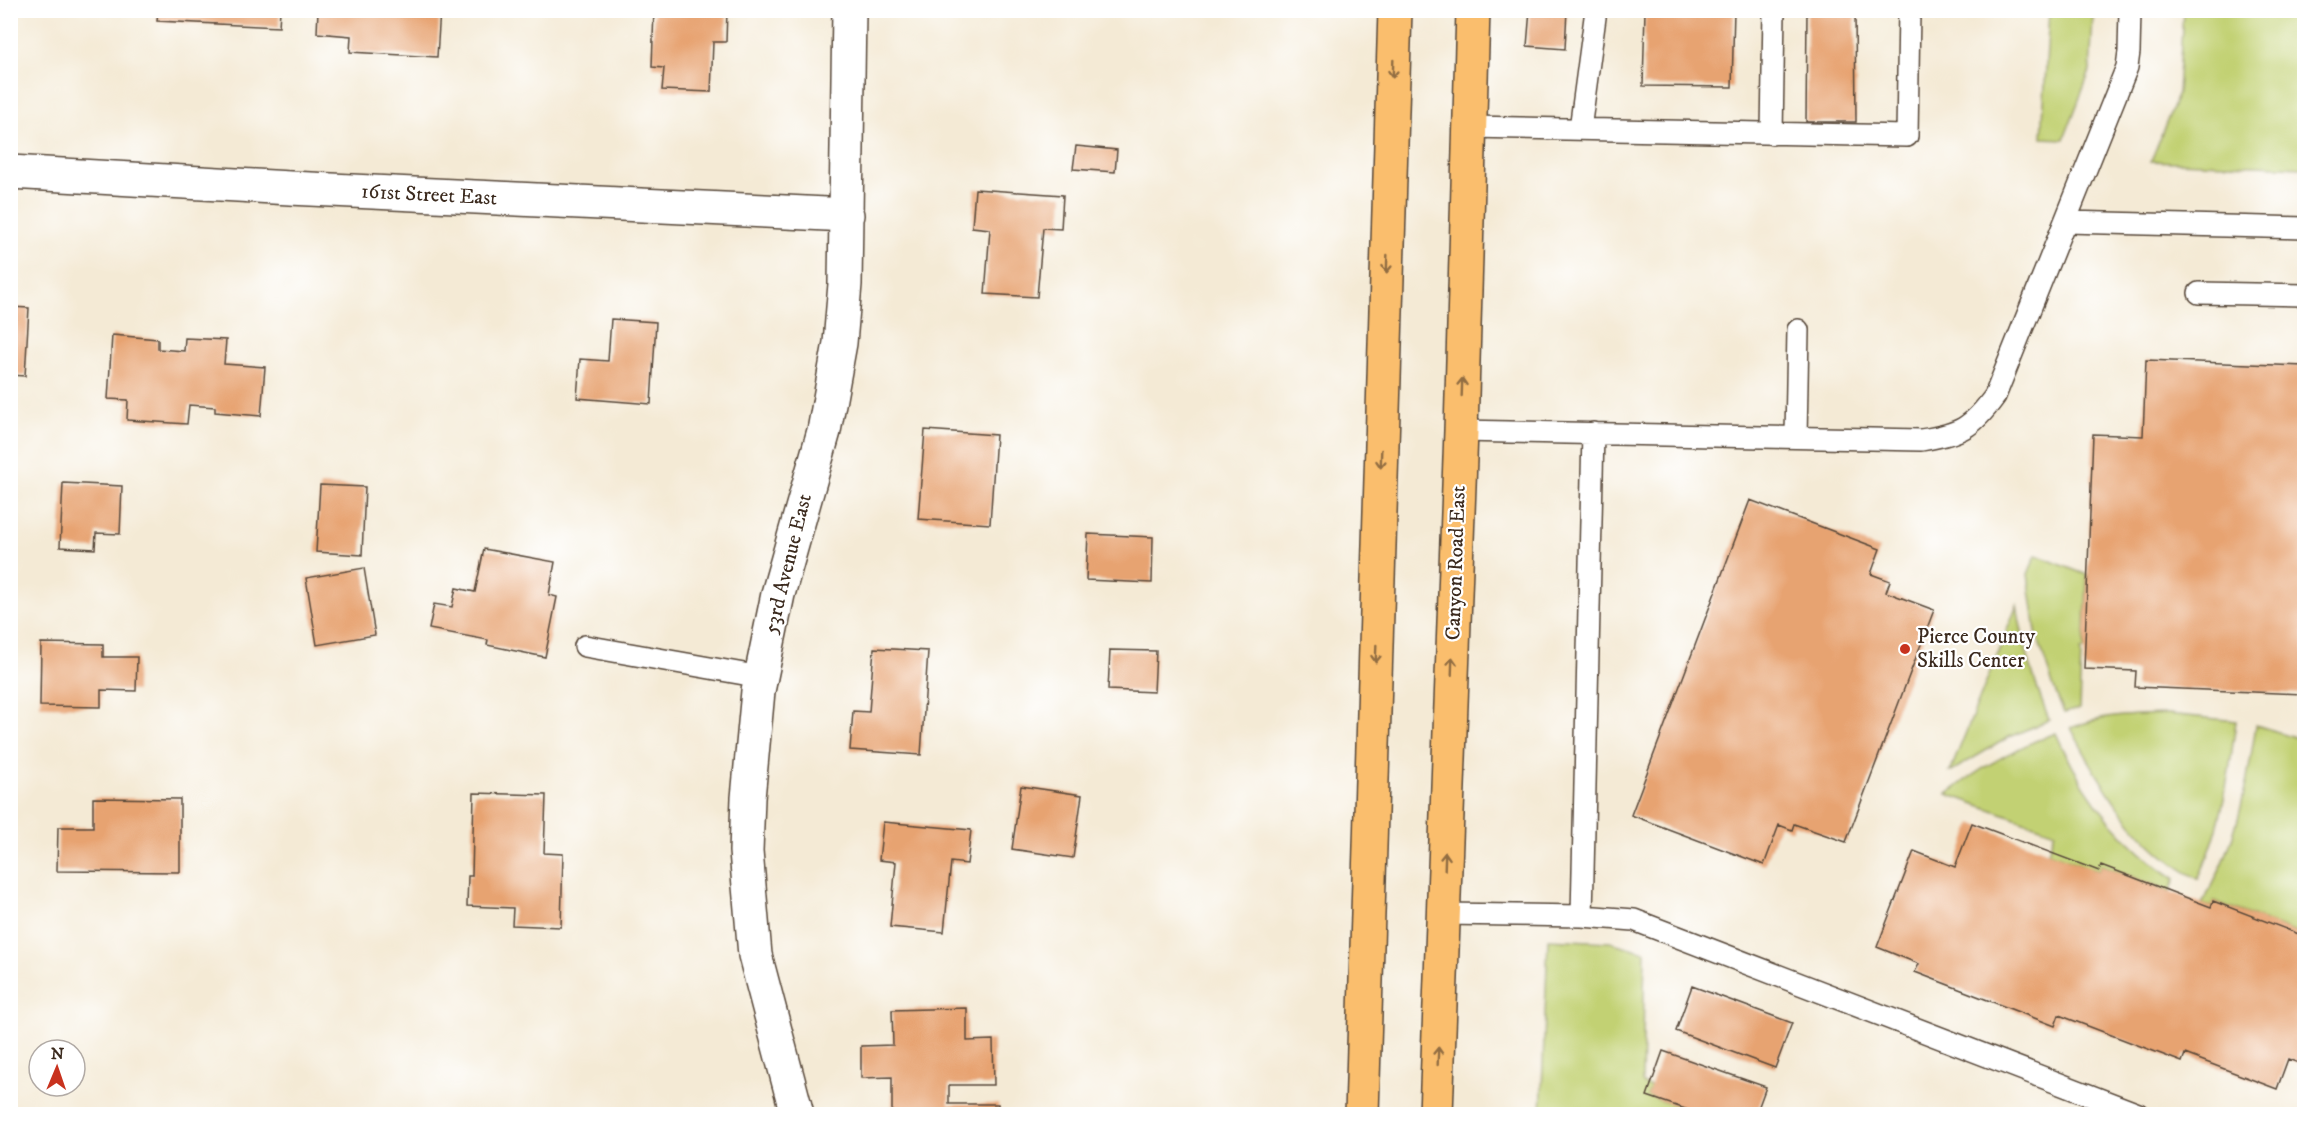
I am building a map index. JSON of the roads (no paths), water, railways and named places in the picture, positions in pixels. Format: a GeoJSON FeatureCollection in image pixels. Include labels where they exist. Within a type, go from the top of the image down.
{"type":"FeatureCollection","features":[{"type":"Feature","properties":{"kind":"main road"},"geometry":{"type":"LineString","coordinates":[[1362,1114],[1395,10]]}},
{"type":"Feature","properties":{"kind":"main road","name":"Canyon Road East"},"geometry":{"type":"LineString","coordinates":[[1436,1114],[1461,431],[1473,10]]}},
{"type":"Feature","properties":{"kind":"street","name":"53rd Avenue East"},"geometry":{"type":"LineString","coordinates":[[797,1114],[755,955],[746,851],[748,798],[761,677],[778,594],[824,431],[840,343],[847,215],[849,10]]}},
{"type":"Feature","properties":{"kind":"street","name":"161st Street East"},"geometry":{"type":"LineString","coordinates":[[10,172],[847,215]]}},
{"type":"Feature","properties":{"kind":"lane"},"geometry":{"type":"LineString","coordinates":[[1580,129],[1596,10]]}},
{"type":"Feature","properties":{"kind":"lane"},"geometry":{"type":"LineString","coordinates":[[1772,134],[1773,10]]}},
{"type":"Feature","properties":{"kind":"lane"},"geometry":{"type":"LineString","coordinates":[[1470,127],[1907,136],[1908,10]]}},
{"type":"Feature","properties":{"kind":"lane"},"geometry":{"type":"LineString","coordinates":[[1461,431],[1921,440],[1945,436],[1978,419],[1995,396],[2127,67],[2130,10]]}},
{"type":"Feature","properties":{"kind":"lane"},"geometry":{"type":"LineString","coordinates":[[2066,222],[2304,228]]}},
{"type":"Feature","properties":{"kind":"lane"},"geometry":{"type":"LineString","coordinates":[[2199,293],[2304,295]]}},
{"type":"Feature","properties":{"kind":"lane"},"geometry":{"type":"LineString","coordinates":[[1796,437],[1798,330]]}},
{"type":"Feature","properties":{"kind":"lane"},"geometry":{"type":"LineString","coordinates":[[1582,916],[1593,433]]}},
{"type":"Feature","properties":{"kind":"lane"},"geometry":{"type":"LineString","coordinates":[[585,646],[761,677]]}},
{"type":"Feature","properties":{"kind":"lane"},"geometry":{"type":"LineString","coordinates":[[1443,914],[1582,916],[1634,920],[2138,1114]]}},
{"type":"Feature","properties":{"kind":"place","name":"Pierce County Skills Center"},"geometry":{"type":"Point","coordinates":[1905,649]}}]}
